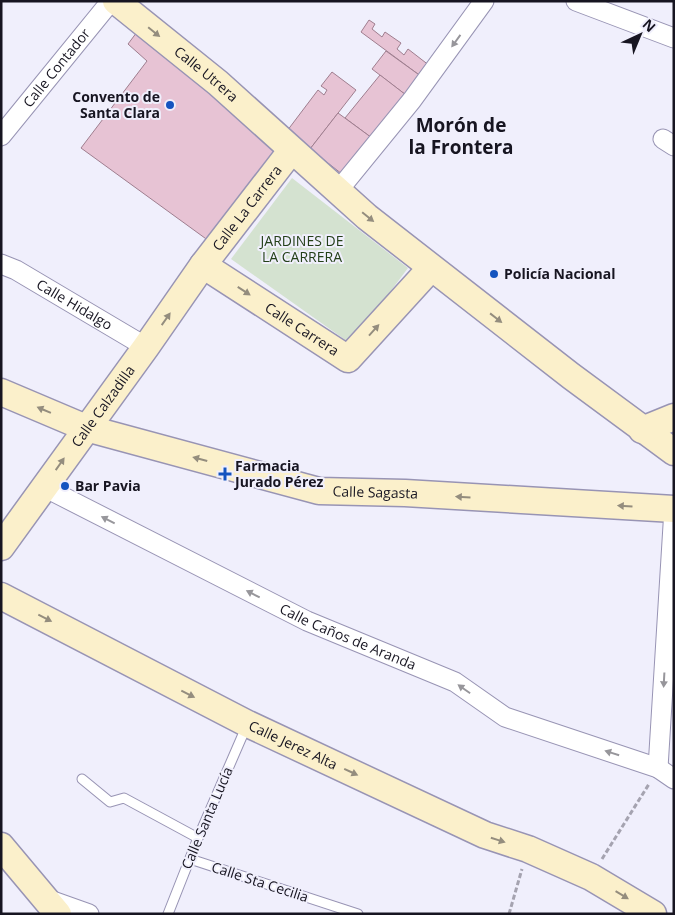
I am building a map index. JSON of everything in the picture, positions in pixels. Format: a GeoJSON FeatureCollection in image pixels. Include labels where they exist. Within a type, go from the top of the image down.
{"type":"FeatureCollection","features":[{"type":"Feature","properties":{"kind":"street","name":"Calle Contador"},"geometry":{"type":"LineString","coordinates":[[1,136],[111,1]]}},
{"type":"Feature","properties":{"kind":"street","name":"Calle Utrera"},"geometry":{"type":"LineString","coordinates":[[116,1],[218,84],[291,151]]}},
{"type":"Feature","properties":{"kind":"street"},"geometry":{"type":"LineString","coordinates":[[337,192],[412,100],[484,1]]}},
{"type":"Feature","properties":{"kind":"street"},"geometry":{"type":"LineString","coordinates":[[576,1],[674,38]]}},
{"type":"Feature","properties":{"kind":"street"},"geometry":{"type":"LineString","coordinates":[[291,151],[337,192],[431,268],[642,430],[674,452]]}},
{"type":"Feature","properties":{"kind":"street","name":"Calle La Carrera"},"geometry":{"type":"LineString","coordinates":[[203,265],[291,151]]}},
{"type":"Feature","properties":{"kind":"street","name":"Calle Hidalgo"},"geometry":{"type":"LineString","coordinates":[[1,264],[16,270],[146,347]]}},
{"type":"Feature","properties":{"kind":"street","name":"Calle Carrera"},"geometry":{"type":"LineString","coordinates":[[203,265],[348,359],[431,268]]}},
{"type":"Feature","properties":{"kind":"street","name":"Calle Calzadilla"},"geometry":{"type":"LineString","coordinates":[[1,547],[203,265]]}},
{"type":"Feature","properties":{"kind":"street","name":"Calle Sagasta"},"geometry":{"type":"LineString","coordinates":[[1,392],[86,428],[320,492],[405,493],[674,509]]}},
{"type":"Feature","properties":{"kind":"street"},"geometry":{"type":"LineString","coordinates":[[642,430],[674,417]]}},
{"type":"Feature","properties":{"kind":"street","name":"Calle Caños de Aranda"},"geometry":{"type":"LineString","coordinates":[[44,487],[306,621],[456,682],[504,717],[666,773]]}},
{"type":"Feature","properties":{"kind":"street"},"geometry":{"type":"LineString","coordinates":[[666,773],[674,509]]}},
{"type":"Feature","properties":{"kind":"street","name":"Calle Jerez Alta"},"geometry":{"type":"LineString","coordinates":[[1,596],[248,724],[484,835],[528,849],[591,876],[653,914]]}},
{"type":"Feature","properties":{"kind":"street"},"geometry":{"type":"LineString","coordinates":[[1,846],[50,906],[89,914]]}},
{"type":"Feature","properties":{"kind":"lane","name":"Calle Santa Lucía"},"geometry":{"type":"LineString","coordinates":[[168,914],[198,838],[248,724]]}},
{"type":"Feature","properties":{"kind":"lane"},"geometry":{"type":"LineString","coordinates":[[82,779],[110,802],[124,798],[198,838]]}},
{"type":"Feature","properties":{"kind":"lane","name":"Calle Sta Cecilia"},"geometry":{"type":"LineString","coordinates":[[190,859],[358,914]]}},
{"type":"Feature","properties":{"kind":"path"},"geometry":{"type":"LineString","coordinates":[[591,876],[666,773]]}},
{"type":"Feature","properties":{"kind":"path"},"geometry":{"type":"LineString","coordinates":[[508,914],[528,849]]}},
{"type":"Feature","properties":{"kind":"green space","name":"JARDINES DE LA CARRERA"},"geometry":{"type":"Polygon","coordinates":[[[292,178],[408,268],[351,344],[231,259],[292,178]]]}},
{"type":"Feature","properties":{"kind":"building"},"geometry":{"type":"Polygon","coordinates":[[[369,20],[375,24],[372,29],[382,37],[385,32],[401,43],[397,49],[404,55],[408,49],[430,66],[422,77],[361,32],[369,20]]]}},
{"type":"Feature","properties":{"kind":"building","name":"Convento de Santa Clara"},"geometry":{"type":"Polygon","coordinates":[[[137,32],[280,149],[209,241],[81,148],[147,61],[128,44],[137,32]]]}},
{"type":"Feature","properties":{"kind":"building"},"geometry":{"type":"Polygon","coordinates":[[[386,51],[422,77],[406,95],[372,69],[386,51]]]}},
{"type":"Feature","properties":{"kind":"building"},"geometry":{"type":"Polygon","coordinates":[[[332,72],[356,90],[310,149],[287,131],[318,90],[324,95],[327,90],[321,86],[332,72]]]}},
{"type":"Feature","properties":{"kind":"building"},"geometry":{"type":"Polygon","coordinates":[[[380,75],[406,95],[372,138],[345,118],[380,75]]]}},
{"type":"Feature","properties":{"kind":"building"},"geometry":{"type":"Polygon","coordinates":[[[338,113],[372,138],[342,174],[310,149],[338,113]]]}},
{"type":"Feature","properties":{"kind":"place","name":"Convento de Santa Clara"},"geometry":{"type":"Point","coordinates":[170,105]}},
{"type":"Feature","properties":{"kind":"place","name":"Policía Nacional"},"geometry":{"type":"Point","coordinates":[494,274]}},
{"type":"Feature","properties":{"kind":"place","name":"Farmacia Jurado Pérez"},"geometry":{"type":"Point","coordinates":[225,474]}},
{"type":"Feature","properties":{"kind":"place","name":"Bar Pavia"},"geometry":{"type":"Point","coordinates":[65,486]}},
{"type":"Feature","properties":{"kind":"district","name":"Morón de la Frontera"},"geometry":{"type":"Point","coordinates":[461,136]}}]}
